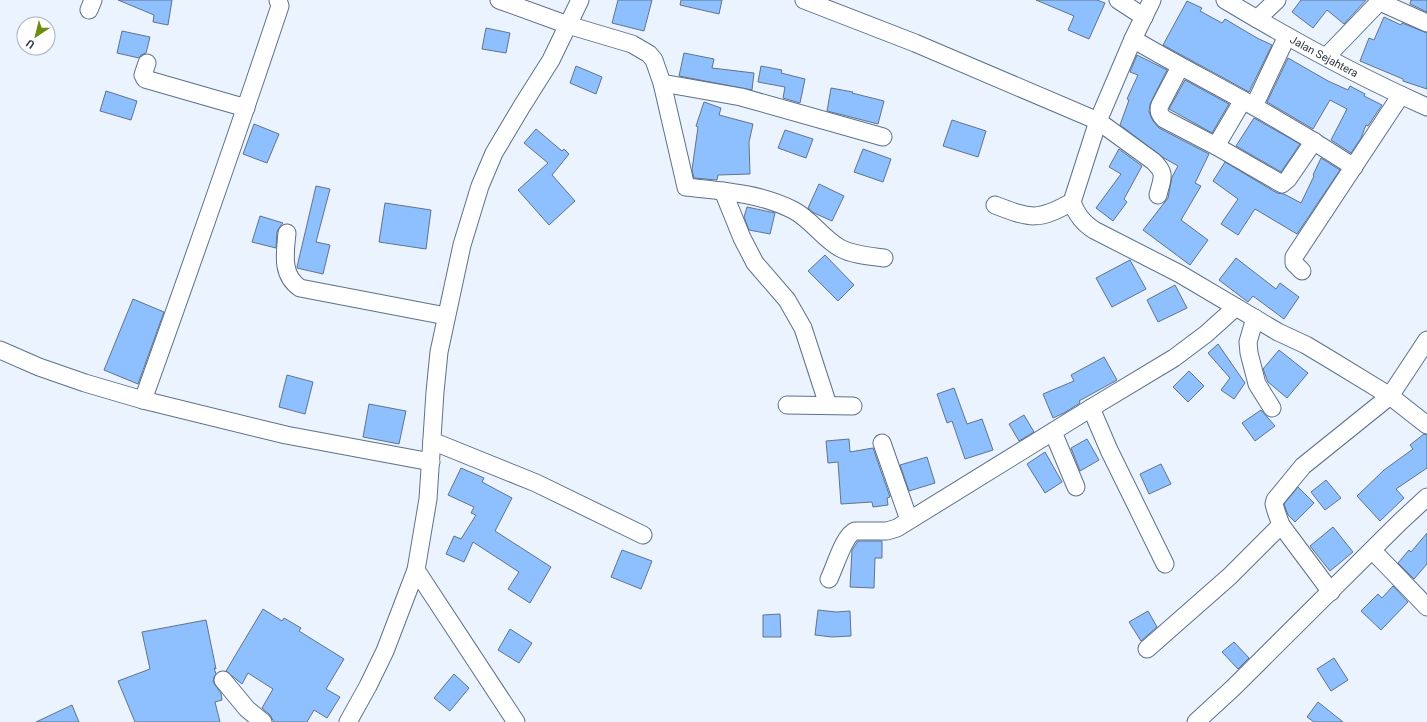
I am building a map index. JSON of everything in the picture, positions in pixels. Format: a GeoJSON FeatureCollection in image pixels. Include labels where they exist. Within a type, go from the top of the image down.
{"type":"FeatureCollection","features":[{"type":"Feature","properties":{"kind":"street"},"geometry":{"type":"LineString","coordinates":[[143,400],[246,108],[280,6],[278,0]]}},
{"type":"Feature","properties":{"kind":"street"},"geometry":{"type":"LineString","coordinates":[[499,0],[568,25],[632,44],[640,48],[652,58],[662,84],[686,187],[723,191],[765,199],[784,206],[806,219],[840,248],[857,254],[884,258]]}},
{"type":"Feature","properties":{"kind":"street"},"geometry":{"type":"LineString","coordinates":[[348,722],[385,651],[416,570],[428,498],[432,462],[435,392],[439,352],[462,245],[480,186],[494,153],[551,60],[580,0]]}},
{"type":"Feature","properties":{"kind":"street"},"geometry":{"type":"LineString","coordinates":[[804,0],[943,54],[1098,121],[1159,166],[1163,174],[1158,195]]}},
{"type":"Feature","properties":{"kind":"street"},"geometry":{"type":"LineString","coordinates":[[1118,0],[1144,16]]}},
{"type":"Feature","properties":{"kind":"street"},"geometry":{"type":"LineString","coordinates":[[1152,0],[1133,39],[1098,121],[1072,202],[1078,216],[1083,222],[1094,230],[1180,274],[1278,332],[1306,345],[1390,396],[1427,425]]}},
{"type":"Feature","properties":{"kind":"street","name":"Jalan Sejahtera"},"geometry":{"type":"LineString","coordinates":[[1225,0],[1326,57],[1401,95],[1427,106]]}},
{"type":"Feature","properties":{"kind":"street"},"geometry":{"type":"LineString","coordinates":[[1257,19],[1276,0]]}},
{"type":"Feature","properties":{"kind":"street"},"geometry":{"type":"LineString","coordinates":[[1326,57],[1381,1],[1427,23]]}},
{"type":"Feature","properties":{"kind":"street"},"geometry":{"type":"LineString","coordinates":[[1216,146],[1248,103],[1288,36]]}},
{"type":"Feature","properties":{"kind":"street"},"geometry":{"type":"LineString","coordinates":[[1133,39],[1314,141],[1354,167]]}},
{"type":"Feature","properties":{"kind":"street"},"geometry":{"type":"LineString","coordinates":[[147,63],[143,75],[145,79],[246,108]]}},
{"type":"Feature","properties":{"kind":"street"},"geometry":{"type":"LineString","coordinates":[[1180,66],[1159,108],[1160,114],[1164,118],[1282,184],[1288,179],[1314,141]]}},
{"type":"Feature","properties":{"kind":"street"},"geometry":{"type":"LineString","coordinates":[[662,84],[741,97],[883,137]]}},
{"type":"Feature","properties":{"kind":"street"},"geometry":{"type":"LineString","coordinates":[[1302,271],[1294,262],[1294,257],[1401,95]]}},
{"type":"Feature","properties":{"kind":"street"},"geometry":{"type":"LineString","coordinates":[[723,191],[742,238],[755,264],[787,300],[803,328],[828,405]]}},
{"type":"Feature","properties":{"kind":"street"},"geometry":{"type":"LineString","coordinates":[[995,205],[1018,214],[1041,216],[1054,212],[1072,202]]}},
{"type":"Feature","properties":{"kind":"street"},"geometry":{"type":"LineString","coordinates":[[287,233],[285,269],[291,281],[300,288],[446,316]]}},
{"type":"Feature","properties":{"kind":"street"},"geometry":{"type":"LineString","coordinates":[[829,579],[847,537],[852,532],[887,531],[897,528],[1174,358],[1206,334],[1236,307]]}},
{"type":"Feature","properties":{"kind":"street"},"geometry":{"type":"LineString","coordinates":[[1255,318],[1248,342],[1249,353],[1257,384],[1272,408]]}},
{"type":"Feature","properties":{"kind":"street"},"geometry":{"type":"LineString","coordinates":[[1331,592],[1281,525],[1274,504],[1275,500],[1303,466],[1390,396],[1425,349]]}},
{"type":"Feature","properties":{"kind":"street"},"geometry":{"type":"LineString","coordinates":[[0,350],[46,370],[143,400],[286,435],[432,462]]}},
{"type":"Feature","properties":{"kind":"street"},"geometry":{"type":"LineString","coordinates":[[787,405],[852,406]]}},
{"type":"Feature","properties":{"kind":"street"},"geometry":{"type":"LineString","coordinates":[[1091,408],[1165,564]]}},
{"type":"Feature","properties":{"kind":"street"},"geometry":{"type":"LineString","coordinates":[[1053,432],[1076,488]]}},
{"type":"Feature","properties":{"kind":"street"},"geometry":{"type":"LineString","coordinates":[[432,441],[536,483],[643,535]]}},
{"type":"Feature","properties":{"kind":"street"},"geometry":{"type":"LineString","coordinates":[[882,443],[909,520]]}},
{"type":"Feature","properties":{"kind":"street"},"geometry":{"type":"LineString","coordinates":[[1196,722],[1233,688],[1427,497]]}},
{"type":"Feature","properties":{"kind":"street"},"geometry":{"type":"LineString","coordinates":[[1147,649],[1230,576],[1281,525]]}},
{"type":"Feature","properties":{"kind":"street"},"geometry":{"type":"LineString","coordinates":[[1372,550],[1427,607]]}},
{"type":"Feature","properties":{"kind":"street"},"geometry":{"type":"LineString","coordinates":[[416,570],[516,722]]}},
{"type":"Feature","properties":{"kind":"street"},"geometry":{"type":"LineString","coordinates":[[223,680],[247,709],[262,722]]}},
{"type":"Feature","properties":{"kind":"building"},"geometry":{"type":"Polygon","coordinates":[[[118,0],[172,0],[168,25],[153,22],[154,15],[118,0]]]}},
{"type":"Feature","properties":{"kind":"building"},"geometry":{"type":"Polygon","coordinates":[[[618,0],[652,0],[644,31],[612,23],[618,0]]]}},
{"type":"Feature","properties":{"kind":"building"},"geometry":{"type":"Polygon","coordinates":[[[681,0],[722,0],[719,14],[680,5],[681,0]]]}},
{"type":"Feature","properties":{"kind":"building"},"geometry":{"type":"Polygon","coordinates":[[[1036,0],[1097,0],[1105,3],[1089,39],[1068,30],[1074,16],[1036,0]]]}},
{"type":"Feature","properties":{"kind":"building"},"geometry":{"type":"Polygon","coordinates":[[[1301,0],[1366,0],[1344,24],[1327,10],[1313,28],[1292,12],[1301,0]]]}},
{"type":"Feature","properties":{"kind":"building"},"geometry":{"type":"Polygon","coordinates":[[[1411,0],[1427,0],[1427,12],[1410,4],[1411,0]]]}},
{"type":"Feature","properties":{"kind":"building"},"geometry":{"type":"Polygon","coordinates":[[[1187,1],[1202,8],[1200,11],[1222,23],[1225,19],[1272,45],[1249,92],[1163,45],[1187,1]]]}},
{"type":"Feature","properties":{"kind":"building"},"geometry":{"type":"Polygon","coordinates":[[[1384,17],[1401,25],[1402,23],[1427,33],[1427,89],[1403,81],[1403,79],[1360,61],[1369,38],[1374,40],[1384,17]]]}},
{"type":"Feature","properties":{"kind":"building"},"geometry":{"type":"Polygon","coordinates":[[[486,28],[510,33],[506,53],[482,49],[486,28]]]}},
{"type":"Feature","properties":{"kind":"building"},"geometry":{"type":"Polygon","coordinates":[[[122,31],[150,37],[146,53],[141,55],[139,58],[117,53],[122,31]]]}},
{"type":"Feature","properties":{"kind":"building"},"geometry":{"type":"Polygon","coordinates":[[[684,53],[714,59],[712,68],[754,73],[752,90],[679,76],[684,53]]]}},
{"type":"Feature","properties":{"kind":"building"},"geometry":{"type":"Polygon","coordinates":[[[1137,55],[1167,70],[1150,104],[1149,112],[1153,121],[1159,128],[1209,154],[1195,183],[1201,186],[1181,220],[1208,240],[1190,265],[1143,230],[1168,198],[1172,177],[1178,166],[1164,158],[1120,125],[1129,100],[1127,99],[1138,75],[1130,72],[1137,55]]]}},
{"type":"Feature","properties":{"kind":"building"},"geometry":{"type":"Polygon","coordinates":[[[1288,58],[1328,81],[1348,90],[1350,86],[1365,94],[1364,96],[1382,105],[1368,126],[1366,125],[1361,138],[1351,153],[1331,140],[1347,109],[1330,100],[1313,129],[1267,102],[1288,58]]]}},
{"type":"Feature","properties":{"kind":"building"},"geometry":{"type":"Polygon","coordinates":[[[576,66],[602,77],[596,94],[570,83],[576,66]]]}},
{"type":"Feature","properties":{"kind":"building"},"geometry":{"type":"Polygon","coordinates":[[[761,66],[782,70],[781,73],[805,79],[800,103],[783,98],[785,87],[758,82],[761,66]]]}},
{"type":"Feature","properties":{"kind":"building"},"geometry":{"type":"Polygon","coordinates":[[[1185,80],[1229,104],[1212,133],[1169,109],[1185,80]]]}},
{"type":"Feature","properties":{"kind":"building"},"geometry":{"type":"Polygon","coordinates":[[[831,88],[853,92],[852,93],[884,101],[878,124],[827,111],[831,88]]]}},
{"type":"Feature","properties":{"kind":"building"},"geometry":{"type":"Polygon","coordinates":[[[106,91],[137,101],[131,120],[100,111],[106,91]]]}},
{"type":"Feature","properties":{"kind":"building"},"geometry":{"type":"Polygon","coordinates":[[[704,102],[721,108],[719,115],[753,124],[749,142],[750,174],[718,175],[717,180],[694,178],[692,170],[698,127],[696,126],[704,102]]]}},
{"type":"Feature","properties":{"kind":"building"},"geometry":{"type":"Polygon","coordinates":[[[1254,118],[1300,144],[1281,172],[1236,146],[1254,118]]]}},
{"type":"Feature","properties":{"kind":"building"},"geometry":{"type":"Polygon","coordinates":[[[952,120],[986,131],[978,157],[943,146],[952,120]]]}},
{"type":"Feature","properties":{"kind":"building"},"geometry":{"type":"Polygon","coordinates":[[[254,124],[279,134],[267,163],[243,154],[254,124]]]}},
{"type":"Feature","properties":{"kind":"building"},"geometry":{"type":"Polygon","coordinates":[[[536,129],[562,151],[564,149],[569,154],[552,175],[575,201],[549,225],[518,190],[548,163],[524,143],[536,129]]]}},
{"type":"Feature","properties":{"kind":"building"},"geometry":{"type":"Polygon","coordinates":[[[785,130],[813,139],[806,158],[778,148],[785,130]]]}},
{"type":"Feature","properties":{"kind":"building"},"geometry":{"type":"Polygon","coordinates":[[[863,149],[891,159],[883,182],[854,172],[863,149]]]}},
{"type":"Feature","properties":{"kind":"building"},"geometry":{"type":"Polygon","coordinates":[[[1119,149],[1142,166],[1124,199],[1127,202],[1113,221],[1096,208],[1121,174],[1109,167],[1119,149]]]}},
{"type":"Feature","properties":{"kind":"building"},"geometry":{"type":"Polygon","coordinates":[[[1321,158],[1340,170],[1297,234],[1255,209],[1238,235],[1221,224],[1238,199],[1213,181],[1225,162],[1277,193],[1284,194],[1301,203],[1321,158]]]}},
{"type":"Feature","properties":{"kind":"building"},"geometry":{"type":"Polygon","coordinates":[[[819,184],[844,196],[832,221],[814,213],[808,208],[819,184]]]}},
{"type":"Feature","properties":{"kind":"building"},"geometry":{"type":"Polygon","coordinates":[[[316,186],[330,189],[316,242],[330,245],[323,274],[297,268],[316,186]]]}},
{"type":"Feature","properties":{"kind":"building"},"geometry":{"type":"Polygon","coordinates":[[[385,203],[431,210],[426,249],[379,242],[385,203]]]}},
{"type":"Feature","properties":{"kind":"building"},"geometry":{"type":"Polygon","coordinates":[[[747,207],[775,213],[770,234],[749,230],[744,217],[747,207]]]}},
{"type":"Feature","properties":{"kind":"building"},"geometry":{"type":"Polygon","coordinates":[[[260,216],[283,223],[277,232],[276,248],[252,242],[260,216]]]}},
{"type":"Feature","properties":{"kind":"building"},"geometry":{"type":"Polygon","coordinates":[[[825,255],[854,285],[838,301],[808,271],[825,255]]]}},
{"type":"Feature","properties":{"kind":"building"},"geometry":{"type":"Polygon","coordinates":[[[1236,258],[1276,289],[1280,283],[1299,297],[1284,319],[1253,296],[1248,302],[1219,280],[1236,258]]]}},
{"type":"Feature","properties":{"kind":"building"},"geometry":{"type":"Polygon","coordinates":[[[1130,260],[1146,289],[1112,307],[1096,278],[1130,260]]]}},
{"type":"Feature","properties":{"kind":"building"},"geometry":{"type":"Polygon","coordinates":[[[1175,285],[1187,308],[1158,322],[1147,300],[1175,285]]]}},
{"type":"Feature","properties":{"kind":"building"},"geometry":{"type":"Polygon","coordinates":[[[133,299],[164,312],[138,384],[104,370],[133,299]]]}},
{"type":"Feature","properties":{"kind":"building"},"geometry":{"type":"Polygon","coordinates":[[[1218,344],[1245,383],[1234,399],[1221,390],[1230,378],[1208,353],[1218,344]]]}},
{"type":"Feature","properties":{"kind":"building"},"geometry":{"type":"Polygon","coordinates":[[[1279,350],[1308,373],[1287,398],[1268,382],[1263,369],[1279,350]]]}},
{"type":"Feature","properties":{"kind":"building"},"geometry":{"type":"Polygon","coordinates":[[[1104,357],[1117,380],[1079,401],[1080,403],[1053,418],[1043,394],[1074,381],[1071,375],[1104,357]]]}},
{"type":"Feature","properties":{"kind":"building"},"geometry":{"type":"Polygon","coordinates":[[[1189,371],[1204,386],[1188,402],[1173,387],[1189,371]]]}},
{"type":"Feature","properties":{"kind":"building"},"geometry":{"type":"Polygon","coordinates":[[[287,375],[313,382],[305,414],[279,407],[287,375]]]}},
{"type":"Feature","properties":{"kind":"building"},"geometry":{"type":"Polygon","coordinates":[[[954,388],[967,424],[982,419],[993,450],[965,459],[952,421],[947,423],[937,394],[954,388]]]}},
{"type":"Feature","properties":{"kind":"building"},"geometry":{"type":"Polygon","coordinates":[[[369,404],[406,411],[399,444],[363,437],[369,404]]]}},
{"type":"Feature","properties":{"kind":"building"},"geometry":{"type":"Polygon","coordinates":[[[1261,410],[1275,426],[1255,441],[1242,423],[1261,410]]]}},
{"type":"Feature","properties":{"kind":"building"},"geometry":{"type":"Polygon","coordinates":[[[1024,415],[1034,432],[1019,441],[1009,424],[1024,415]]]}},
{"type":"Feature","properties":{"kind":"building"},"geometry":{"type":"Polygon","coordinates":[[[1424,434],[1427,435],[1427,468],[1396,489],[1404,498],[1380,521],[1357,496],[1384,470],[1413,449],[1410,445],[1424,434]]]}},
{"type":"Feature","properties":{"kind":"building"},"geometry":{"type":"Polygon","coordinates":[[[849,439],[850,452],[873,448],[890,497],[887,498],[888,505],[873,507],[872,502],[841,504],[838,462],[828,463],[826,441],[849,439]]]}},
{"type":"Feature","properties":{"kind":"building"},"geometry":{"type":"Polygon","coordinates":[[[1087,439],[1099,460],[1080,471],[1071,448],[1087,439]]]}},
{"type":"Feature","properties":{"kind":"building"},"geometry":{"type":"Polygon","coordinates":[[[1045,452],[1062,482],[1045,493],[1027,464],[1045,452]]]}},
{"type":"Feature","properties":{"kind":"building"},"geometry":{"type":"Polygon","coordinates":[[[927,457],[935,483],[909,491],[900,465],[927,457]]]}},
{"type":"Feature","properties":{"kind":"building"},"geometry":{"type":"Polygon","coordinates":[[[1161,464],[1171,484],[1149,494],[1140,474],[1161,464]]]}},
{"type":"Feature","properties":{"kind":"building"},"geometry":{"type":"Polygon","coordinates":[[[461,468],[484,478],[482,482],[512,498],[495,531],[551,567],[530,603],[508,589],[519,572],[473,542],[464,562],[446,554],[454,536],[461,539],[476,515],[471,513],[474,507],[448,495],[461,468]]]}},
{"type":"Feature","properties":{"kind":"building"},"geometry":{"type":"Polygon","coordinates":[[[1326,480],[1341,498],[1325,510],[1311,492],[1326,480]]]}},
{"type":"Feature","properties":{"kind":"building"},"geometry":{"type":"Polygon","coordinates":[[[1298,487],[1314,503],[1295,522],[1288,515],[1284,504],[1298,487]]]}},
{"type":"Feature","properties":{"kind":"building"},"geometry":{"type":"Polygon","coordinates":[[[1333,527],[1353,552],[1330,571],[1310,546],[1333,527]]]}},
{"type":"Feature","properties":{"kind":"building"},"geometry":{"type":"Polygon","coordinates":[[[1427,533],[1427,564],[1414,579],[1398,563],[1409,550],[1411,552],[1427,533]]]}},
{"type":"Feature","properties":{"kind":"building"},"geometry":{"type":"Polygon","coordinates":[[[858,541],[882,541],[882,558],[875,558],[874,588],[850,587],[852,550],[858,541]]]}},
{"type":"Feature","properties":{"kind":"building"},"geometry":{"type":"Polygon","coordinates":[[[622,550],[652,561],[641,589],[611,577],[622,550]]]}},
{"type":"Feature","properties":{"kind":"building"},"geometry":{"type":"Polygon","coordinates":[[[1393,586],[1408,602],[1381,630],[1361,611],[1378,594],[1382,598],[1393,586]]]}},
{"type":"Feature","properties":{"kind":"building"},"geometry":{"type":"Polygon","coordinates":[[[263,609],[282,621],[284,618],[301,628],[299,631],[344,659],[326,689],[340,697],[327,718],[314,710],[307,722],[274,722],[270,715],[262,708],[273,689],[248,673],[242,684],[226,671],[263,609]]]}},
{"type":"Feature","properties":{"kind":"building"},"geometry":{"type":"Polygon","coordinates":[[[818,610],[836,612],[850,611],[851,636],[832,637],[815,635],[818,610]]]}},
{"type":"Feature","properties":{"kind":"building"},"geometry":{"type":"Polygon","coordinates":[[[1148,611],[1157,627],[1141,641],[1129,622],[1148,611]]]}},
{"type":"Feature","properties":{"kind":"building"},"geometry":{"type":"Polygon","coordinates":[[[780,614],[781,637],[763,637],[763,615],[780,614]]]}},
{"type":"Feature","properties":{"kind":"building"},"geometry":{"type":"Polygon","coordinates":[[[206,620],[216,669],[214,668],[216,674],[213,682],[221,693],[222,700],[215,702],[220,722],[135,722],[118,681],[150,669],[142,632],[206,620]]]}},
{"type":"Feature","properties":{"kind":"building"},"geometry":{"type":"Polygon","coordinates":[[[510,629],[532,643],[519,663],[498,650],[510,629]]]}},
{"type":"Feature","properties":{"kind":"building"},"geometry":{"type":"Polygon","coordinates":[[[1234,642],[1249,658],[1238,669],[1222,652],[1234,642]]]}},
{"type":"Feature","properties":{"kind":"building"},"geometry":{"type":"Polygon","coordinates":[[[1334,658],[1348,680],[1331,691],[1317,669],[1334,658]]]}},
{"type":"Feature","properties":{"kind":"building"},"geometry":{"type":"Polygon","coordinates":[[[454,674],[469,688],[450,711],[434,698],[454,674]]]}},
{"type":"Feature","properties":{"kind":"building"},"geometry":{"type":"Polygon","coordinates":[[[1318,702],[1343,722],[1314,722],[1307,717],[1318,702]]]}},
{"type":"Feature","properties":{"kind":"building"},"geometry":{"type":"Polygon","coordinates":[[[72,705],[79,722],[36,722],[72,705]]]}}]}
